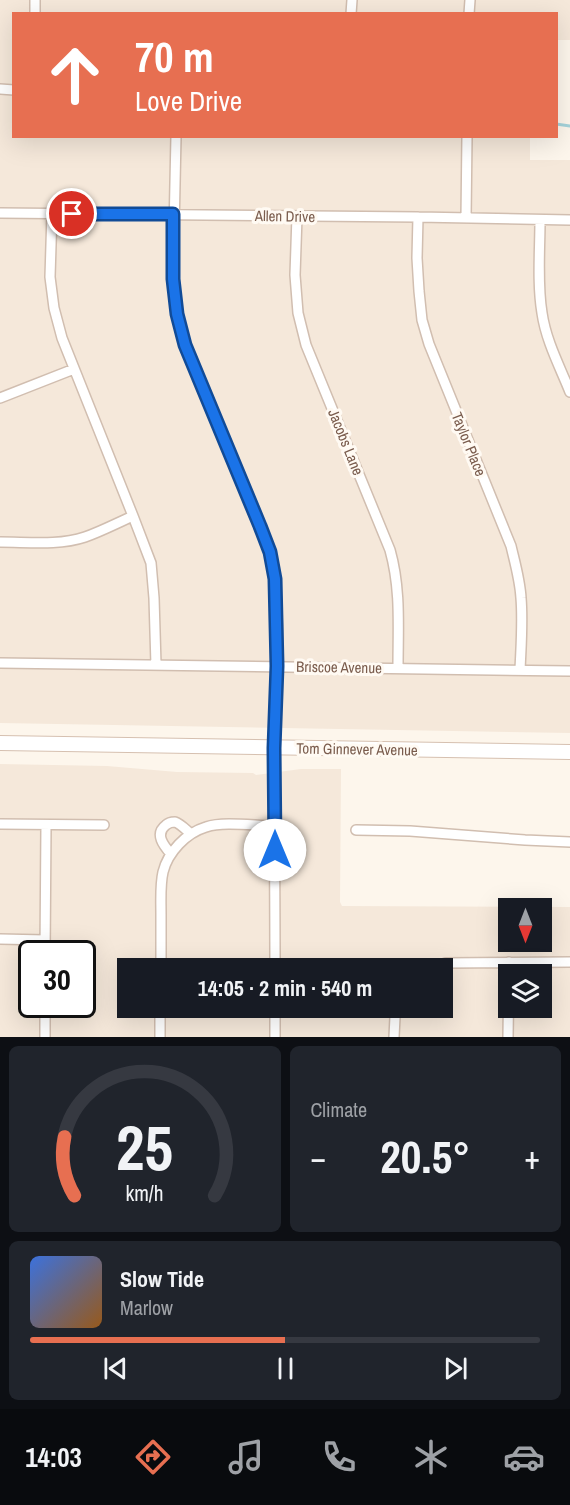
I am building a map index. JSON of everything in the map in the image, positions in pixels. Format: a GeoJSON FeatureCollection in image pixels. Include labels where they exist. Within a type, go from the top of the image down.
{"type":"FeatureCollection","features":[{"type":"Feature","properties":{"kind":"main road","name":"Tom Ginnever Avenue"},"geometry":{"type":"LineString","coordinates":[[0,743],[570,752]]}},
{"type":"Feature","properties":{"kind":"street"},"geometry":{"type":"LineString","coordinates":[[176,138],[173,279],[177,314],[185,345],[270,552],[275,579],[277,666],[274,748],[275,958]]}},
{"type":"Feature","properties":{"kind":"street"},"geometry":{"type":"LineString","coordinates":[[466,218],[467,138]]}},
{"type":"Feature","properties":{"kind":"street","name":"Allen Drive"},"geometry":{"type":"LineString","coordinates":[[0,213],[570,220]]}},
{"type":"Feature","properties":{"kind":"street"},"geometry":{"type":"LineString","coordinates":[[52,213],[50,277],[62,338],[151,563],[156,665]]}},
{"type":"Feature","properties":{"kind":"street","name":"Jacobs Lane"},"geometry":{"type":"LineString","coordinates":[[297,216],[295,275],[298,313],[306,345],[390,550],[396,570],[399,594],[398,668]]}},
{"type":"Feature","properties":{"kind":"street","name":"Taylor Place"},"geometry":{"type":"LineString","coordinates":[[418,217],[417,258],[422,320],[429,344],[511,546],[518,573],[522,618],[520,670]]}},
{"type":"Feature","properties":{"kind":"street"},"geometry":{"type":"LineString","coordinates":[[540,220],[542,314],[550,344],[570,392]]}},
{"type":"Feature","properties":{"kind":"street"},"geometry":{"type":"LineString","coordinates":[[0,399],[74,369]]}},
{"type":"Feature","properties":{"kind":"street"},"geometry":{"type":"LineString","coordinates":[[0,542],[70,540],[85,537],[133,516]]}},
{"type":"Feature","properties":{"kind":"street","name":"Briscoe Avenue"},"geometry":{"type":"LineString","coordinates":[[0,663],[570,671]]}},
{"type":"Feature","properties":{"kind":"street"},"geometry":{"type":"LineString","coordinates":[[171,854],[165,848],[159,834],[163,827],[175,822],[191,834]]}},
{"type":"Feature","properties":{"kind":"street"},"geometry":{"type":"LineString","coordinates":[[0,824],[104,825]]}},
{"type":"Feature","properties":{"kind":"street"},"geometry":{"type":"LineString","coordinates":[[0,939],[45,940],[46,825]]}},
{"type":"Feature","properties":{"kind":"street"},"geometry":{"type":"LineString","coordinates":[[160,958],[163,872],[177,846],[191,834],[206,826],[275,826]]}},
{"type":"Feature","properties":{"kind":"street"},"geometry":{"type":"LineString","coordinates":[[356,830],[410,831],[570,842]]}},
{"type":"Feature","properties":{"kind":"street"},"geometry":{"type":"LineString","coordinates":[[508,1037],[509,962]]}},
{"type":"Feature","properties":{"kind":"street"},"geometry":{"type":"LineString","coordinates":[[453,963],[570,962]]}},
{"type":"Feature","properties":{"kind":"street"},"geometry":{"type":"LineString","coordinates":[[45,1018],[45,1037]]}},
{"type":"Feature","properties":{"kind":"street"},"geometry":{"type":"LineString","coordinates":[[160,1018],[160,1037]]}},
{"type":"Feature","properties":{"kind":"street"},"geometry":{"type":"LineString","coordinates":[[275,1018],[275,1037]]}},
{"type":"Feature","properties":{"kind":"street"},"geometry":{"type":"LineString","coordinates":[[394,1037],[395,1018]]}},
{"type":"Feature","properties":{"kind":"shaded area"},"geometry":{"type":"Polygon","coordinates":[[[0,0],[570,0],[570,40],[558,40],[558,12],[12,12],[12,138],[530,138],[530,160],[570,160],[570,733],[0,723],[0,0]]]}},
{"type":"Feature","properties":{"kind":"shaded area"},"geometry":{"type":"Polygon","coordinates":[[[0,764],[107,766],[177,772],[253,773],[256,775],[301,769],[341,769],[340,902],[342,906],[498,907],[498,952],[552,952],[552,907],[570,907],[570,1037],[0,1037],[0,764]]]}},
{"type":"Feature","properties":{"kind":"waterway"},"geometry":{"type":"LineString","coordinates":[[558,124],[570,126]]}},
{"type":"Feature","properties":{"kind":"route"},"geometry":{"type":"LineString","coordinates":[[72,214],[173,214],[173,279],[177,314],[185,345],[270,552],[275,579],[277,666],[274,748],[275,850]]}}]}
